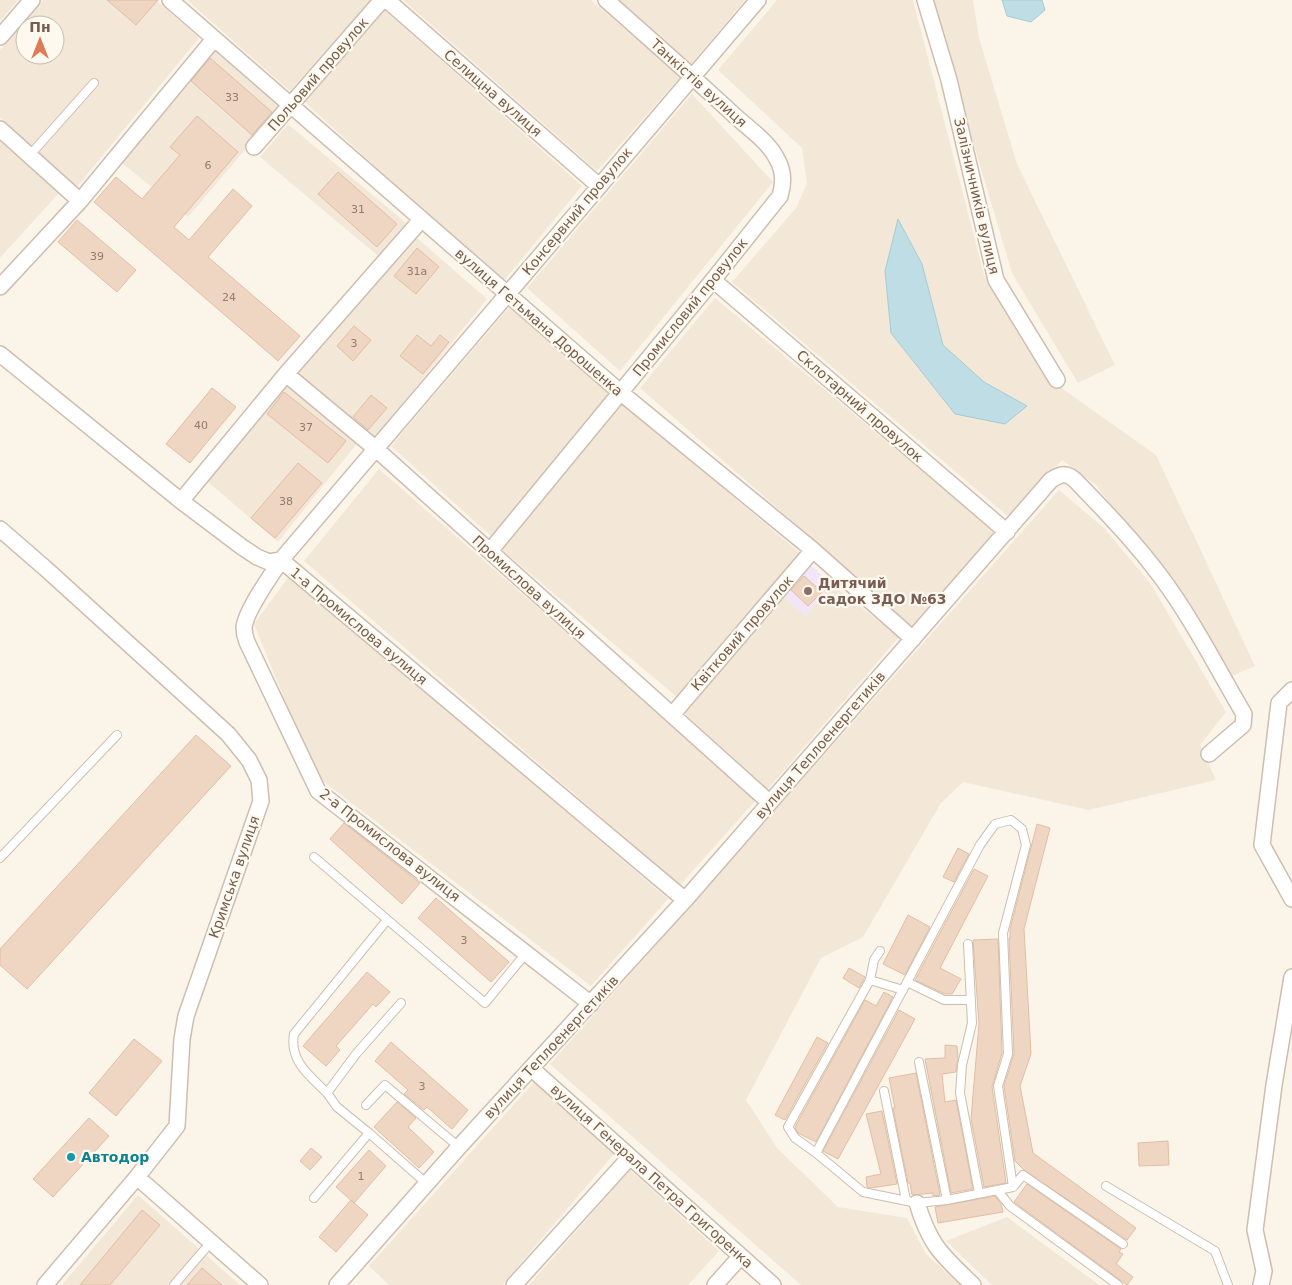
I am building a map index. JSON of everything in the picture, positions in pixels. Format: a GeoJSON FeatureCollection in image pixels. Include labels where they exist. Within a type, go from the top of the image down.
{"type":"FeatureCollection","features":[{"type":"Feature","properties":{"kind":"street"},"geometry":{"type":"LineString","coordinates":[[0,37],[32,0]]}},
{"type":"Feature","properties":{"kind":"street","name":"вулиця Гетьмана Дорошенка"},"geometry":{"type":"LineString","coordinates":[[170,0],[620,392],[813,550],[913,639]]}},
{"type":"Feature","properties":{"kind":"street","name":"Польовий провулок"},"geometry":{"type":"LineString","coordinates":[[254,147],[382,0]]}},
{"type":"Feature","properties":{"kind":"street","name":"Селищна вулиця"},"geometry":{"type":"LineString","coordinates":[[386,0],[598,186]]}},
{"type":"Feature","properties":{"kind":"street","name":"Танкістів вулиця"},"geometry":{"type":"LineString","coordinates":[[606,0],[770,148],[777,158],[782,174]]}},
{"type":"Feature","properties":{"kind":"street","name":"Консервний провулок"},"geometry":{"type":"LineString","coordinates":[[281,560],[758,0]]}},
{"type":"Feature","properties":{"kind":"street","name":"Залізничників вулиця"},"geometry":{"type":"LineString","coordinates":[[925,0],[949,80],[996,280],[1057,380]]}},
{"type":"Feature","properties":{"kind":"street"},"geometry":{"type":"LineString","coordinates":[[0,287],[80,201],[214,39]]}},
{"type":"Feature","properties":{"kind":"street"},"geometry":{"type":"LineString","coordinates":[[0,129],[80,201]]}},
{"type":"Feature","properties":{"kind":"street","name":"Промисловий провулок"},"geometry":{"type":"LineString","coordinates":[[490,551],[780,196],[782,174]]}},
{"type":"Feature","properties":{"kind":"street"},"geometry":{"type":"LineString","coordinates":[[180,501],[286,374],[421,220]]}},
{"type":"Feature","properties":{"kind":"street","name":"Склотарний провулок"},"geometry":{"type":"LineString","coordinates":[[713,280],[1007,532]]}},
{"type":"Feature","properties":{"kind":"street","name":"1-а Промислова вулиця"},"geometry":{"type":"LineString","coordinates":[[0,354],[180,501],[257,557],[269,562],[281,560],[685,900]]}},
{"type":"Feature","properties":{"kind":"street","name":"Промислова вулиця"},"geometry":{"type":"LineString","coordinates":[[286,374],[376,449],[769,802]]}},
{"type":"Feature","properties":{"kind":"street","name":"вулиця Теплоенергетиків"},"geometry":{"type":"LineString","coordinates":[[337,1285],[426,1183],[685,900],[1052,480],[1063,474],[1070,475],[1113,519],[1161,576],[1186,612],[1244,714],[1243,725],[1208,754]]}},
{"type":"Feature","properties":{"kind":"street","name":"Кримська вулиця"},"geometry":{"type":"LineString","coordinates":[[0,529],[228,734],[249,760],[259,780],[261,801],[186,1016],[182,1039],[176,1126],[137,1177],[45,1285]]}},
{"type":"Feature","properties":{"kind":"street","name":"Квітковий провулок"},"geometry":{"type":"LineString","coordinates":[[672,715],[813,550]]}},
{"type":"Feature","properties":{"kind":"street","name":"2-а Промислова вулиця"},"geometry":{"type":"LineString","coordinates":[[281,560],[248,614],[244,626],[244,636],[318,791],[527,952],[591,1004]]}},
{"type":"Feature","properties":{"kind":"street"},"geometry":{"type":"LineString","coordinates":[[1292,690],[1280,703],[1262,845],[1292,899]]}},
{"type":"Feature","properties":{"kind":"street"},"geometry":{"type":"LineString","coordinates":[[1261,1285],[1264,1271],[1255,1230],[1274,1085],[1292,976]]}},
{"type":"Feature","properties":{"kind":"street","name":"вулиця Генерала Петра Григоренка"},"geometry":{"type":"LineString","coordinates":[[531,1068],[773,1285]]}},
{"type":"Feature","properties":{"kind":"street"},"geometry":{"type":"LineString","coordinates":[[514,1285],[630,1157]]}},
{"type":"Feature","properties":{"kind":"street"},"geometry":{"type":"LineString","coordinates":[[137,1177],[257,1284]]}},
{"type":"Feature","properties":{"kind":"street"},"geometry":{"type":"LineString","coordinates":[[911,1202],[941,1255],[974,1285]]}},
{"type":"Feature","properties":{"kind":"street"},"geometry":{"type":"LineString","coordinates":[[716,1285],[740,1256]]}},
{"type":"Feature","properties":{"kind":"lane"},"geometry":{"type":"LineString","coordinates":[[30,156],[94,83]]}},
{"type":"Feature","properties":{"kind":"lane"},"geometry":{"type":"LineString","coordinates":[[0,858],[117,736]]}},
{"type":"Feature","properties":{"kind":"lane"},"geometry":{"type":"LineString","coordinates":[[816,1153],[980,845],[996,824],[1011,820],[1022,829],[1026,845],[1003,933],[1008,1054],[998,1086],[1013,1187]]}},
{"type":"Feature","properties":{"kind":"lane"},"geometry":{"type":"LineString","coordinates":[[314,857],[485,1003],[527,952]]}},
{"type":"Feature","properties":{"kind":"lane"},"geometry":{"type":"LineString","coordinates":[[387,920],[294,1034],[293,1047],[298,1064],[327,1093],[337,1108],[369,1133],[426,1183]]}},
{"type":"Feature","properties":{"kind":"lane"},"geometry":{"type":"LineString","coordinates":[[968,944],[972,1023],[962,1065],[960,1093],[979,1193]]}},
{"type":"Feature","properties":{"kind":"lane"},"geometry":{"type":"LineString","coordinates":[[880,951],[874,960],[870,980],[788,1127],[795,1138],[863,1192],[911,1202],[947,1200],[1013,1187],[1023,1175],[1123,1244]]}},
{"type":"Feature","properties":{"kind":"lane"},"geometry":{"type":"LineString","coordinates":[[870,980],[903,990]]}},
{"type":"Feature","properties":{"kind":"lane"},"geometry":{"type":"LineString","coordinates":[[907,982],[944,1000],[971,1000]]}},
{"type":"Feature","properties":{"kind":"lane"},"geometry":{"type":"LineString","coordinates":[[327,1093],[356,1054],[402,1003]]}},
{"type":"Feature","properties":{"kind":"lane"},"geometry":{"type":"LineString","coordinates":[[919,1062],[947,1200]]}},
{"type":"Feature","properties":{"kind":"lane"},"geometry":{"type":"LineString","coordinates":[[366,1105],[385,1085],[459,1147]]}},
{"type":"Feature","properties":{"kind":"lane"},"geometry":{"type":"LineString","coordinates":[[884,1091],[911,1202]]}},
{"type":"Feature","properties":{"kind":"lane"},"geometry":{"type":"LineString","coordinates":[[314,1198],[369,1133]]}},
{"type":"Feature","properties":{"kind":"lane"},"geometry":{"type":"LineString","coordinates":[[1106,1186],[1214,1251],[1228,1285]]}},
{"type":"Feature","properties":{"kind":"lane"},"geometry":{"type":"LineString","coordinates":[[997,1190],[1010,1206],[1118,1285]]}},
{"type":"Feature","properties":{"kind":"lane"},"geometry":{"type":"LineString","coordinates":[[174,1285],[211,1242]]}},
{"type":"Feature","properties":{"kind":"shaded area"},"geometry":{"type":"Polygon","coordinates":[[[0,0],[18,0],[0,21],[0,0]]]}},
{"type":"Feature","properties":{"kind":"shaded area"},"geometry":{"type":"Polygon","coordinates":[[[43,0],[156,0],[199,38],[76,188],[0,117],[0,50],[15,33],[15,65],[65,65],[65,15],[30,15],[43,0]]]}},
{"type":"Feature","properties":{"kind":"shaded area"},"geometry":{"type":"Polygon","coordinates":[[[187,0],[371,0],[290,91],[187,0]]]}},
{"type":"Feature","properties":{"kind":"shaded area"},"geometry":{"type":"Polygon","coordinates":[[[403,0],[591,0],[680,77],[597,171],[403,0]]]}},
{"type":"Feature","properties":{"kind":"shaded area"},"geometry":{"type":"Polygon","coordinates":[[[618,0],[745,0],[691,64],[618,0]]]}},
{"type":"Feature","properties":{"kind":"shaded area"},"geometry":{"type":"Polygon","coordinates":[[[777,0],[913,0],[984,275],[1053,382],[1156,455],[1255,666],[1232,676],[1097,486],[1062,460],[1010,518],[732,282],[796,208],[807,183],[802,148],[718,70],[777,0]]]}},
{"type":"Feature","properties":{"kind":"shaded area"},"geometry":{"type":"Polygon","coordinates":[[[933,0],[973,0],[979,38],[1017,164],[1115,365],[1078,383],[1012,273],[933,0]]]}},
{"type":"Feature","properties":{"kind":"shaded area"},"geometry":{"type":"Polygon","coordinates":[[[385,10],[582,186],[502,283],[305,102],[385,10]]]}},
{"type":"Feature","properties":{"kind":"shaded area"},"geometry":{"type":"Polygon","coordinates":[[[215,50],[282,106],[188,217],[121,162],[215,50]]]}},
{"type":"Feature","properties":{"kind":"shaded area"},"geometry":{"type":"Polygon","coordinates":[[[692,94],[773,182],[620,371],[527,288],[692,94]]]}},
{"type":"Feature","properties":{"kind":"shaded area"},"geometry":{"type":"Polygon","coordinates":[[[288,124],[406,223],[378,256],[260,157],[288,124]]]}},
{"type":"Feature","properties":{"kind":"shaded area"},"geometry":{"type":"Polygon","coordinates":[[[0,141],[59,193],[0,258],[0,141]]]}},
{"type":"Feature","properties":{"kind":"shaded area"},"geometry":{"type":"Polygon","coordinates":[[[417,238],[487,299],[374,439],[296,374],[417,238]]]}},
{"type":"Feature","properties":{"kind":"shaded area"},"geometry":{"type":"Polygon","coordinates":[[[715,298],[995,532],[913,627],[640,388],[715,298]]]}},
{"type":"Feature","properties":{"kind":"shaded area"},"geometry":{"type":"Polygon","coordinates":[[[511,305],[611,391],[491,536],[391,446],[511,305]]]}},
{"type":"Feature","properties":{"kind":"shaded area"},"geometry":{"type":"Polygon","coordinates":[[[288,380],[359,441],[278,542],[208,482],[288,380]]]}},
{"type":"Feature","properties":{"kind":"shaded area"},"geometry":{"type":"Polygon","coordinates":[[[623,404],[800,553],[678,698],[501,549],[623,404]]]}},
{"type":"Feature","properties":{"kind":"shaded area"},"geometry":{"type":"Polygon","coordinates":[[[379,469],[757,799],[680,885],[304,561],[379,469]]]}},
{"type":"Feature","properties":{"kind":"shaded area"},"geometry":{"type":"Polygon","coordinates":[[[1059,490],[1104,528],[1150,583],[1226,712],[1200,745],[1216,780],[1089,810],[963,782],[941,803],[863,937],[821,958],[746,1100],[777,1148],[838,1207],[907,1218],[926,1254],[960,1285],[801,1285],[550,1064],[1059,490]]]}},
{"type":"Feature","properties":{"kind":"shaded area","name":"Дитячий садок ЗДО №63"},"geometry":{"type":"Polygon","coordinates":[[[810,565],[833,585],[805,616],[783,596],[810,565]]]}},
{"type":"Feature","properties":{"kind":"shaded area"},"geometry":{"type":"Polygon","coordinates":[[[290,575],[668,899],[591,986],[315,775],[254,624],[290,575]]]}},
{"type":"Feature","properties":{"kind":"shaded area"},"geometry":{"type":"Polygon","coordinates":[[[833,585],[899,637],[768,789],[683,712],[783,596],[805,616],[833,585]]]}},
{"type":"Feature","properties":{"kind":"shaded area"},"geometry":{"type":"Polygon","coordinates":[[[534,1082],[614,1154],[502,1285],[389,1285],[369,1266],[534,1082]]]}},
{"type":"Feature","properties":{"kind":"shaded area"},"geometry":{"type":"Polygon","coordinates":[[[630,1170],[719,1251],[688,1285],[529,1285],[630,1170]]]}},
{"type":"Feature","properties":{"kind":"shaded area"},"geometry":{"type":"Polygon","coordinates":[[[138,1195],[240,1285],[62,1285],[138,1195]]]}},
{"type":"Feature","properties":{"kind":"shaded area"},"geometry":{"type":"Polygon","coordinates":[[[1007,1217],[1099,1285],[992,1285],[946,1241],[1007,1217]]]}},
{"type":"Feature","properties":{"kind":"water"},"geometry":{"type":"Polygon","coordinates":[[[1002,0],[1042,0],[1045,10],[1031,22],[1007,16],[1002,0]]]}},
{"type":"Feature","properties":{"kind":"water"},"geometry":{"type":"Polygon","coordinates":[[[898,219],[922,264],[943,345],[984,382],[1027,406],[1005,424],[955,414],[891,333],[885,271],[898,219]]]}},
{"type":"Feature","properties":{"kind":"building"},"geometry":{"type":"Polygon","coordinates":[[[107,0],[158,0],[136,25],[107,0]]]}},
{"type":"Feature","properties":{"kind":"building"},"geometry":{"type":"Polygon","coordinates":[[[210,58],[272,112],[252,135],[191,81],[210,58]]]}},
{"type":"Feature","properties":{"kind":"building"},"geometry":{"type":"Polygon","coordinates":[[[197,116],[238,152],[174,227],[189,240],[233,189],[252,206],[208,257],[300,336],[278,361],[94,202],[116,177],[142,199],[180,155],[170,147],[197,116]]]}},
{"type":"Feature","properties":{"kind":"building"},"geometry":{"type":"Polygon","coordinates":[[[338,172],[397,224],[377,247],[318,194],[338,172]]]}},
{"type":"Feature","properties":{"kind":"building"},"geometry":{"type":"Polygon","coordinates":[[[77,220],[136,270],[117,292],[58,242],[77,220]]]}},
{"type":"Feature","properties":{"kind":"building"},"geometry":{"type":"Polygon","coordinates":[[[417,248],[439,267],[416,294],[394,276],[417,248]]]}},
{"type":"Feature","properties":{"kind":"building"},"geometry":{"type":"Polygon","coordinates":[[[354,326],[371,340],[353,361],[337,346],[354,326]]]}},
{"type":"Feature","properties":{"kind":"building"},"geometry":{"type":"Polygon","coordinates":[[[417,335],[431,346],[440,335],[449,342],[423,374],[400,356],[417,335]]]}},
{"type":"Feature","properties":{"kind":"building"},"geometry":{"type":"Polygon","coordinates":[[[212,388],[236,407],[190,463],[166,444],[212,388]]]}},
{"type":"Feature","properties":{"kind":"building"},"geometry":{"type":"Polygon","coordinates":[[[284,392],[346,441],[328,463],[267,414],[284,392]]]}},
{"type":"Feature","properties":{"kind":"building"},"geometry":{"type":"Polygon","coordinates":[[[371,395],[387,408],[368,430],[353,417],[371,395]]]}},
{"type":"Feature","properties":{"kind":"building"},"geometry":{"type":"Polygon","coordinates":[[[298,463],[322,483],[275,538],[251,518],[298,463]]]}},
{"type":"Feature","properties":{"kind":"building"},"geometry":{"type":"Polygon","coordinates":[[[804,576],[822,592],[808,606],[791,590],[804,576]]]}},
{"type":"Feature","properties":{"kind":"building"},"geometry":{"type":"Polygon","coordinates":[[[196,735],[231,766],[27,989],[0,965],[0,949],[196,735]]]}},
{"type":"Feature","properties":{"kind":"building"},"geometry":{"type":"Polygon","coordinates":[[[344,823],[420,883],[402,904],[330,839],[344,823]]]}},
{"type":"Feature","properties":{"kind":"building"},"geometry":{"type":"Polygon","coordinates":[[[1037,824],[1050,828],[1024,929],[1031,1054],[1020,1086],[1033,1153],[1136,1228],[1127,1240],[1024,1170],[1015,1161],[1004,1086],[1014,1054],[1009,938],[1037,824]]]}},
{"type":"Feature","properties":{"kind":"building"},"geometry":{"type":"Polygon","coordinates":[[[958,848],[969,854],[954,882],[943,877],[958,848]]]}},
{"type":"Feature","properties":{"kind":"building"},"geometry":{"type":"Polygon","coordinates":[[[974,869],[988,876],[940,968],[961,979],[952,994],[945,994],[915,980],[974,869]]]}},
{"type":"Feature","properties":{"kind":"building"},"geometry":{"type":"Polygon","coordinates":[[[436,898],[509,962],[491,982],[418,918],[436,898]]]}},
{"type":"Feature","properties":{"kind":"building"},"geometry":{"type":"Polygon","coordinates":[[[908,915],[930,927],[905,975],[883,964],[908,915]]]}},
{"type":"Feature","properties":{"kind":"building"},"geometry":{"type":"Polygon","coordinates":[[[998,939],[1002,1053],[992,1087],[1006,1183],[984,1187],[971,1119],[979,1024],[973,940],[998,939]]]}},
{"type":"Feature","properties":{"kind":"building"},"geometry":{"type":"Polygon","coordinates":[[[849,968],[865,977],[859,988],[843,978],[849,968]]]}},
{"type":"Feature","properties":{"kind":"building"},"geometry":{"type":"Polygon","coordinates":[[[367,972],[390,992],[376,1007],[373,1004],[336,1046],[340,1050],[326,1066],[303,1046],[367,972]]]}},
{"type":"Feature","properties":{"kind":"building"},"geometry":{"type":"Polygon","coordinates":[[[884,992],[893,997],[816,1142],[798,1133],[795,1128],[796,1125],[865,1000],[876,1006],[884,992]]]}},
{"type":"Feature","properties":{"kind":"building"},"geometry":{"type":"Polygon","coordinates":[[[899,1010],[915,1019],[838,1159],[823,1151],[899,1010]]]}},
{"type":"Feature","properties":{"kind":"building"},"geometry":{"type":"Polygon","coordinates":[[[817,1037],[828,1043],[785,1120],[775,1115],[817,1037]]]}},
{"type":"Feature","properties":{"kind":"building"},"geometry":{"type":"Polygon","coordinates":[[[134,1039],[162,1061],[116,1116],[89,1093],[134,1039]]]}},
{"type":"Feature","properties":{"kind":"building"},"geometry":{"type":"Polygon","coordinates":[[[391,1042],[468,1110],[452,1129],[427,1107],[424,1110],[404,1094],[408,1090],[375,1061],[391,1042]]]}},
{"type":"Feature","properties":{"kind":"building"},"geometry":{"type":"Polygon","coordinates":[[[945,1045],[957,1046],[956,1072],[942,1074],[945,1102],[956,1100],[973,1189],[951,1193],[925,1059],[945,1058],[945,1045]]]}},
{"type":"Feature","properties":{"kind":"building"},"geometry":{"type":"Polygon","coordinates":[[[916,1073],[940,1195],[933,1196],[933,1193],[912,1195],[893,1108],[895,1108],[889,1078],[916,1073]]]}},
{"type":"Feature","properties":{"kind":"building"},"geometry":{"type":"Polygon","coordinates":[[[397,1102],[416,1118],[408,1127],[434,1152],[419,1168],[374,1127],[397,1102]]]}},
{"type":"Feature","properties":{"kind":"building"},"geometry":{"type":"Polygon","coordinates":[[[882,1111],[897,1184],[870,1188],[867,1187],[866,1177],[881,1174],[866,1114],[882,1111]]]}},
{"type":"Feature","properties":{"kind":"building","name":"Автодор"},"geometry":{"type":"Polygon","coordinates":[[[89,1118],[109,1136],[53,1197],[33,1179],[89,1118]]]}},
{"type":"Feature","properties":{"kind":"building"},"geometry":{"type":"Polygon","coordinates":[[[1168,1141],[1169,1165],[1139,1166],[1138,1143],[1168,1141]]]}},
{"type":"Feature","properties":{"kind":"building"},"geometry":{"type":"Polygon","coordinates":[[[311,1148],[322,1157],[310,1170],[300,1161],[311,1148]]]}},
{"type":"Feature","properties":{"kind":"building"},"geometry":{"type":"Polygon","coordinates":[[[369,1150],[386,1166],[354,1203],[336,1187],[369,1150]]]}},
{"type":"Feature","properties":{"kind":"building"},"geometry":{"type":"Polygon","coordinates":[[[1027,1184],[1121,1249],[1119,1252],[1123,1254],[1116,1264],[1133,1277],[1127,1285],[1014,1202],[1027,1184]]]}},
{"type":"Feature","properties":{"kind":"building"},"geometry":{"type":"Polygon","coordinates":[[[995,1196],[1001,1204],[1003,1212],[938,1223],[935,1207],[995,1196]]]}},
{"type":"Feature","properties":{"kind":"building"},"geometry":{"type":"Polygon","coordinates":[[[351,1200],[368,1215],[336,1252],[319,1237],[351,1200]]]}},
{"type":"Feature","properties":{"kind":"building"},"geometry":{"type":"Polygon","coordinates":[[[142,1210],[160,1225],[110,1285],[80,1285],[142,1210]]]}},
{"type":"Feature","properties":{"kind":"building"},"geometry":{"type":"Polygon","coordinates":[[[202,1268],[222,1285],[187,1285],[202,1268]]]}},
{"type":"Feature","properties":{"kind":"place","name":"Дитячий садок ЗДО №63"},"geometry":{"type":"Point","coordinates":[808,591]}},
{"type":"Feature","properties":{"kind":"place","name":"Автодор"},"geometry":{"type":"Point","coordinates":[71,1157]}}]}
